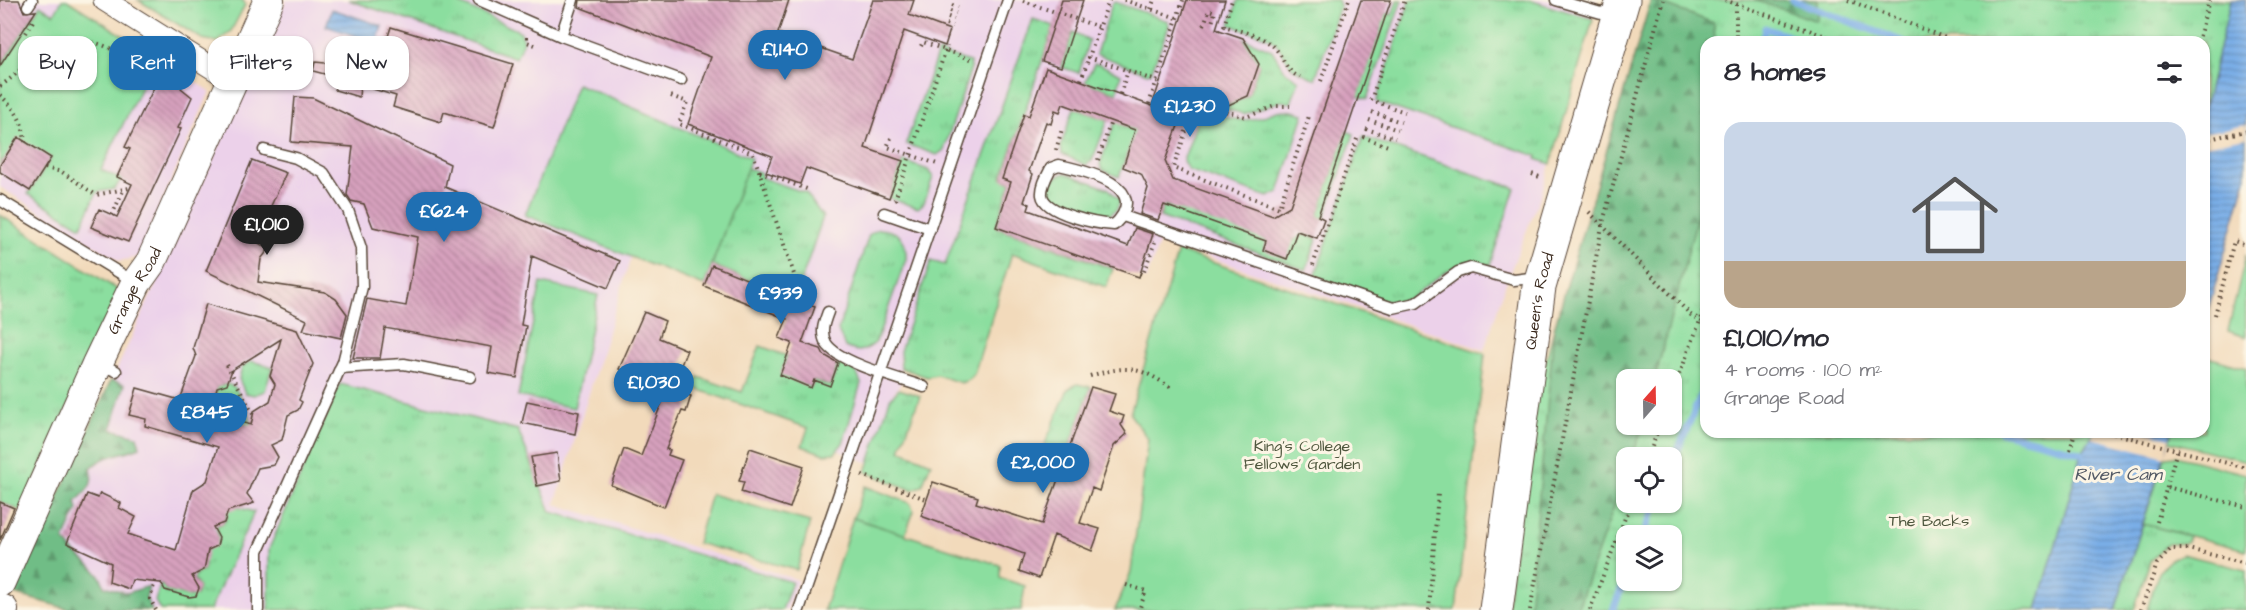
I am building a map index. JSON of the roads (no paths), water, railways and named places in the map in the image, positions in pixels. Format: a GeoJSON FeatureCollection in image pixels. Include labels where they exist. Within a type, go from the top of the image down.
{"type":"FeatureCollection","features":[{"type":"Feature","properties":{"kind":"main road","name":"Queen's Road"},"geometry":{"type":"LineString","coordinates":[[1496,610],[1534,310],[1622,4]]}},
{"type":"Feature","properties":{"kind":"street"},"geometry":{"type":"LineString","coordinates":[[104,0],[208,65]]}},
{"type":"Feature","properties":{"kind":"street","name":"Grange Road"},"geometry":{"type":"LineString","coordinates":[[253,36],[269,0]]}},
{"type":"Feature","properties":{"kind":"street","name":"Grange Road"},"geometry":{"type":"LineString","coordinates":[[0,582],[106,368],[136,283],[151,262],[230,90]]}},
{"type":"Feature","properties":{"kind":"lane"},"geometry":{"type":"LineString","coordinates":[[479,0],[561,36],[681,80]]}},
{"type":"Feature","properties":{"kind":"lane"},"geometry":{"type":"LineString","coordinates":[[505,12],[509,0]]}},
{"type":"Feature","properties":{"kind":"lane"},"geometry":{"type":"LineString","coordinates":[[561,36],[573,0]]}},
{"type":"Feature","properties":{"kind":"lane"},"geometry":{"type":"LineString","coordinates":[[799,610],[1008,0]]}},
{"type":"Feature","properties":{"kind":"lane"},"geometry":{"type":"LineString","coordinates":[[1556,0],[1601,13],[1622,4]]}},
{"type":"Feature","properties":{"kind":"lane"},"geometry":{"type":"LineString","coordinates":[[258,610],[258,551],[340,368],[362,287],[361,248],[348,210],[324,173],[296,158],[264,150]]}},
{"type":"Feature","properties":{"kind":"lane"},"geometry":{"type":"LineString","coordinates":[[1059,165],[1113,183],[1123,191],[1126,198],[1123,216],[1114,225],[1097,224],[1053,209],[1044,201],[1041,193],[1051,168],[1059,165]]}},
{"type":"Feature","properties":{"kind":"lane"},"geometry":{"type":"LineString","coordinates":[[0,200],[136,283]]}},
{"type":"Feature","properties":{"kind":"lane"},"geometry":{"type":"LineString","coordinates":[[887,214],[930,230]]}},
{"type":"Feature","properties":{"kind":"lane"},"geometry":{"type":"LineString","coordinates":[[1123,216],[1393,308],[1416,303],[1458,272],[1471,268],[1514,280],[1542,277]]}},
{"type":"Feature","properties":{"kind":"lane"},"geometry":{"type":"LineString","coordinates":[[828,312],[822,328],[826,343],[838,355],[924,387]]}},
{"type":"Feature","properties":{"kind":"lane"},"geometry":{"type":"LineString","coordinates":[[340,368],[404,364],[470,377]]}},
{"type":"Feature","properties":{"kind":"water"},"geometry":{"type":"Polygon","coordinates":[[[2231,0],[2246,0],[2246,179],[2210,303],[2210,85],[2231,0]]]}},
{"type":"Feature","properties":{"kind":"water"},"geometry":{"type":"Polygon","coordinates":[[[332,9],[382,26],[379,36],[356,36],[326,26],[332,9]]]}},
{"type":"Feature","properties":{"kind":"water","name":"River Cam"},"geometry":{"type":"Polygon","coordinates":[[[2091,438],[2170,438],[2115,610],[2037,610],[2082,453],[2091,438]]]}},
{"type":"Feature","properties":{"kind":"waterway"},"geometry":{"type":"LineString","coordinates":[[1792,0],[1888,36]]}},
{"type":"Feature","properties":{"kind":"waterway"},"geometry":{"type":"LineString","coordinates":[[1763,36],[1765,28],[1787,36]]}},
{"type":"Feature","properties":{"kind":"waterway"},"geometry":{"type":"LineString","coordinates":[[1679,447],[1700,397]]}},
{"type":"Feature","properties":{"kind":"waterway"},"geometry":{"type":"LineString","coordinates":[[2025,438],[2082,453]]}},
{"type":"Feature","properties":{"kind":"waterway"},"geometry":{"type":"LineString","coordinates":[[1648,525],[1652,513]]}},
{"type":"Feature","properties":{"kind":"waterway"},"geometry":{"type":"LineString","coordinates":[[1613,610],[1620,591]]}},
{"type":"Feature","properties":{"kind":"park label","name":"King's College Fellows' Garden"},"geometry":{"type":"Point","coordinates":[1302,455]}},
{"type":"Feature","properties":{"kind":"park label","name":"The Backs"},"geometry":{"type":"Point","coordinates":[1929,521]}}]}
